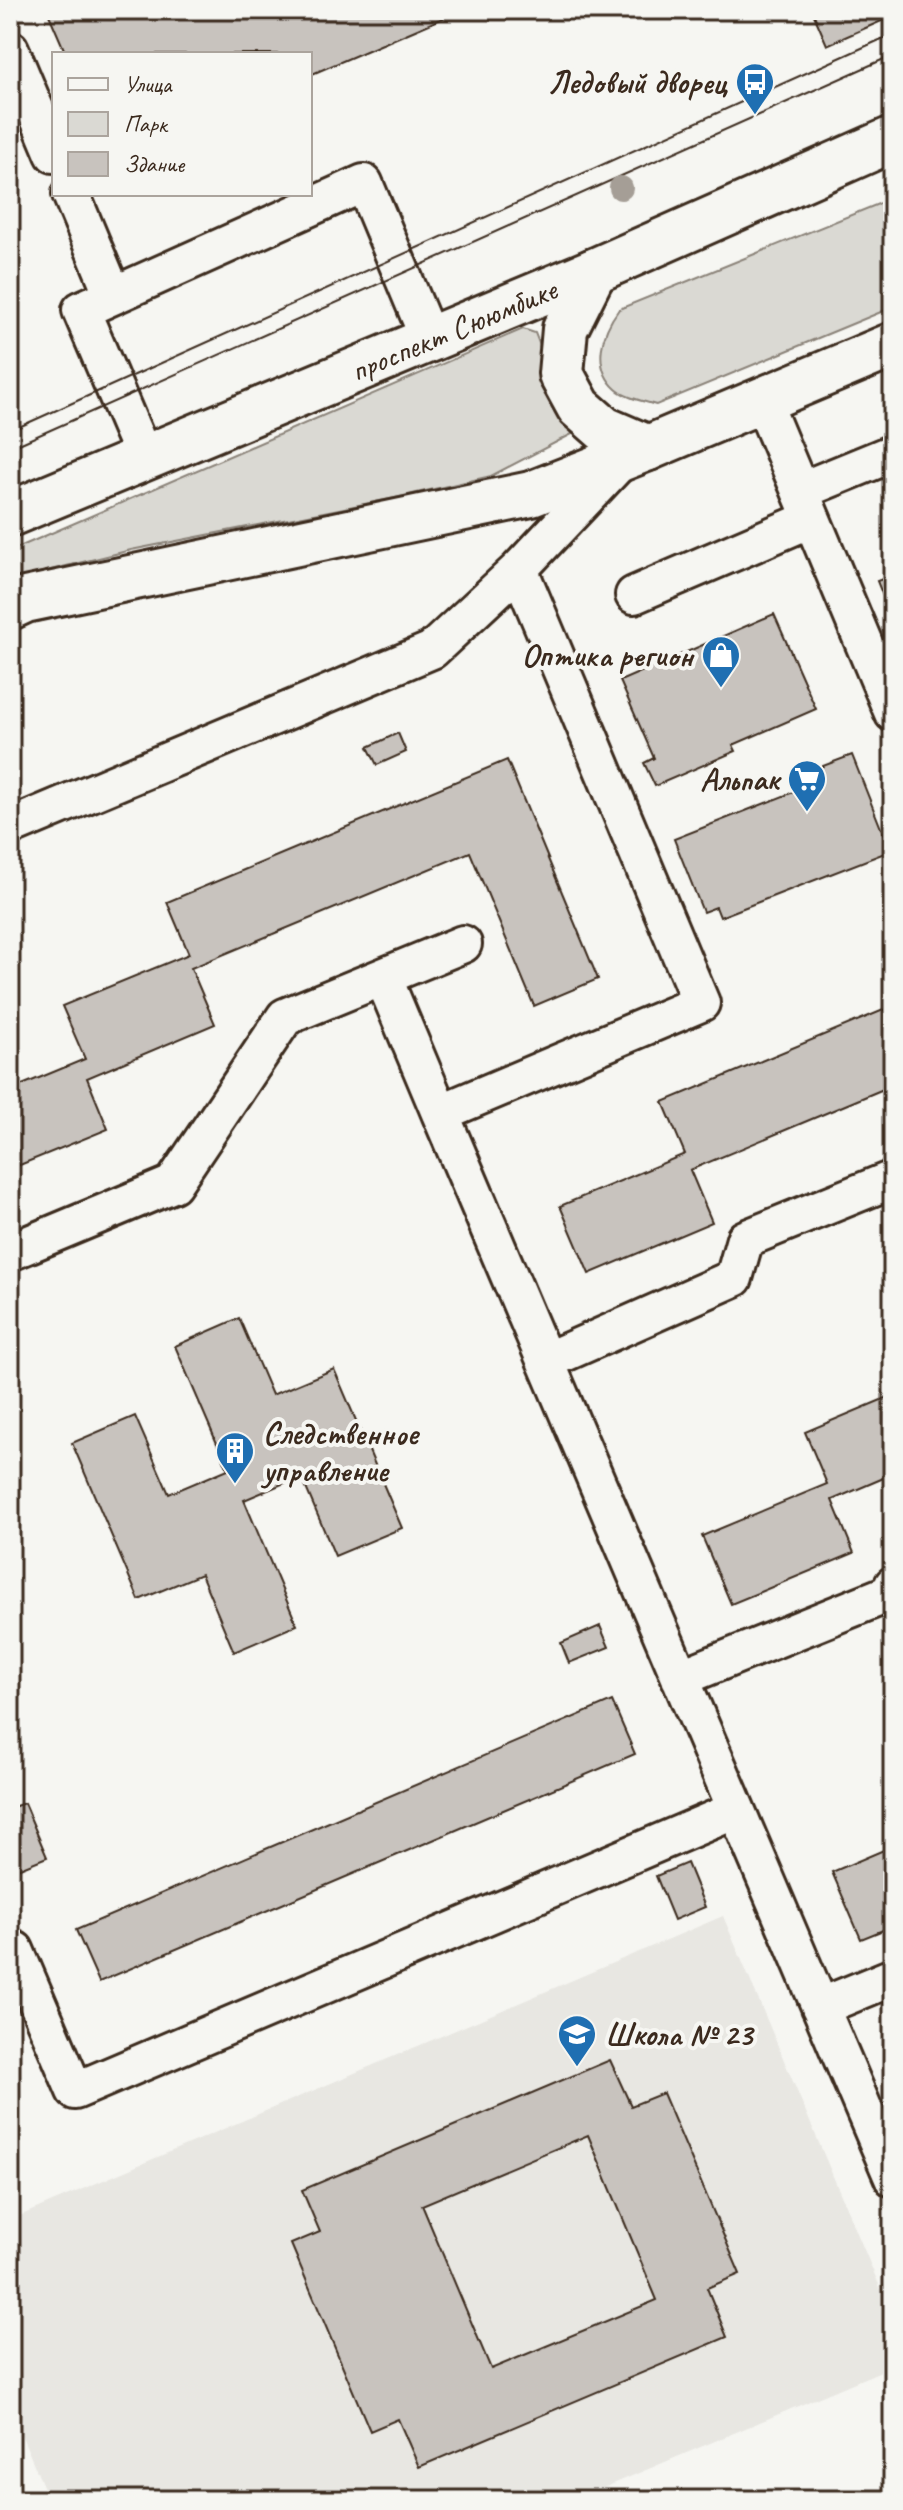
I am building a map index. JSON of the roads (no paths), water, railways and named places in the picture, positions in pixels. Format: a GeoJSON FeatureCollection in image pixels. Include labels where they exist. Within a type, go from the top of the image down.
{"type":"FeatureCollection","features":[{"type":"Feature","properties":{"kind":"main road","name":"проспект Сююмбике"},"geometry":{"type":"LineString","coordinates":[[11,513],[594,271],[893,139]]}},
{"type":"Feature","properties":{"kind":"main road"},"geometry":{"type":"LineString","coordinates":[[594,271],[565,329],[561,374],[579,407],[636,453]]}},
{"type":"Feature","properties":{"kind":"main road"},"geometry":{"type":"LineString","coordinates":[[10,607],[25,600],[531,494],[893,345]]}},
{"type":"Feature","properties":{"kind":"street"},"geometry":{"type":"LineString","coordinates":[[10,49],[52,149]]}},
{"type":"Feature","properties":{"kind":"street"},"geometry":{"type":"LineString","coordinates":[[144,458],[81,310],[364,183],[429,339]]}},
{"type":"Feature","properties":{"kind":"street"},"geometry":{"type":"LineString","coordinates":[[72,196],[113,295]]}},
{"type":"Feature","properties":{"kind":"street"},"geometry":{"type":"LineString","coordinates":[[762,400],[893,713]]}},
{"type":"Feature","properties":{"kind":"street"},"geometry":{"type":"LineString","coordinates":[[10,827],[432,650],[636,453]]}},
{"type":"Feature","properties":{"kind":"street"},"geometry":{"type":"LineString","coordinates":[[634,595],[806,505],[893,453]]}},
{"type":"Feature","properties":{"kind":"street"},"geometry":{"type":"LineString","coordinates":[[440,1113],[701,1003],[519,569]]}},
{"type":"Feature","properties":{"kind":"street"},"geometry":{"type":"LineString","coordinates":[[10,1252],[173,1184],[285,1017],[463,944]]}},
{"type":"Feature","properties":{"kind":"street"},"geometry":{"type":"LineString","coordinates":[[383,977],[893,2178]]}},
{"type":"Feature","properties":{"kind":"street"},"geometry":{"type":"LineString","coordinates":[[546,1361],[734,1278],[745,1239],[893,1179]]}},
{"type":"Feature","properties":{"kind":"street"},"geometry":{"type":"LineString","coordinates":[[680,1678],[890,1593],[893,1585]]}},
{"type":"Feature","properties":{"kind":"street"},"geometry":{"type":"LineString","coordinates":[[10,1952],[15,1950],[75,2091],[736,1810]]}},
{"type":"Feature","properties":{"kind":"street"},"geometry":{"type":"LineString","coordinates":[[820,2007],[893,1977]]}},
{"type":"Feature","properties":{"kind":"tram line"},"geometry":{"type":"LineString","coordinates":[[10,431],[893,34]]}},
{"type":"Feature","properties":{"kind":"tram line"},"geometry":{"type":"LineString","coordinates":[[10,448],[893,55]]}},
{"type":"Feature","properties":{"kind":"place","name":"Ледовый дворец"},"geometry":{"type":"Point","coordinates":[755,116]}},
{"type":"Feature","properties":{"kind":"place","name":"Оптика регион"},"geometry":{"type":"Point","coordinates":[721,689]}},
{"type":"Feature","properties":{"kind":"place","name":"Альпак"},"geometry":{"type":"Point","coordinates":[807,813]}},
{"type":"Feature","properties":{"kind":"place","name":"Следственное управление"},"geometry":{"type":"Point","coordinates":[235,1485]}},
{"type":"Feature","properties":{"kind":"place","name":"Школа № 23"},"geometry":{"type":"Point","coordinates":[577,2068]}}]}
